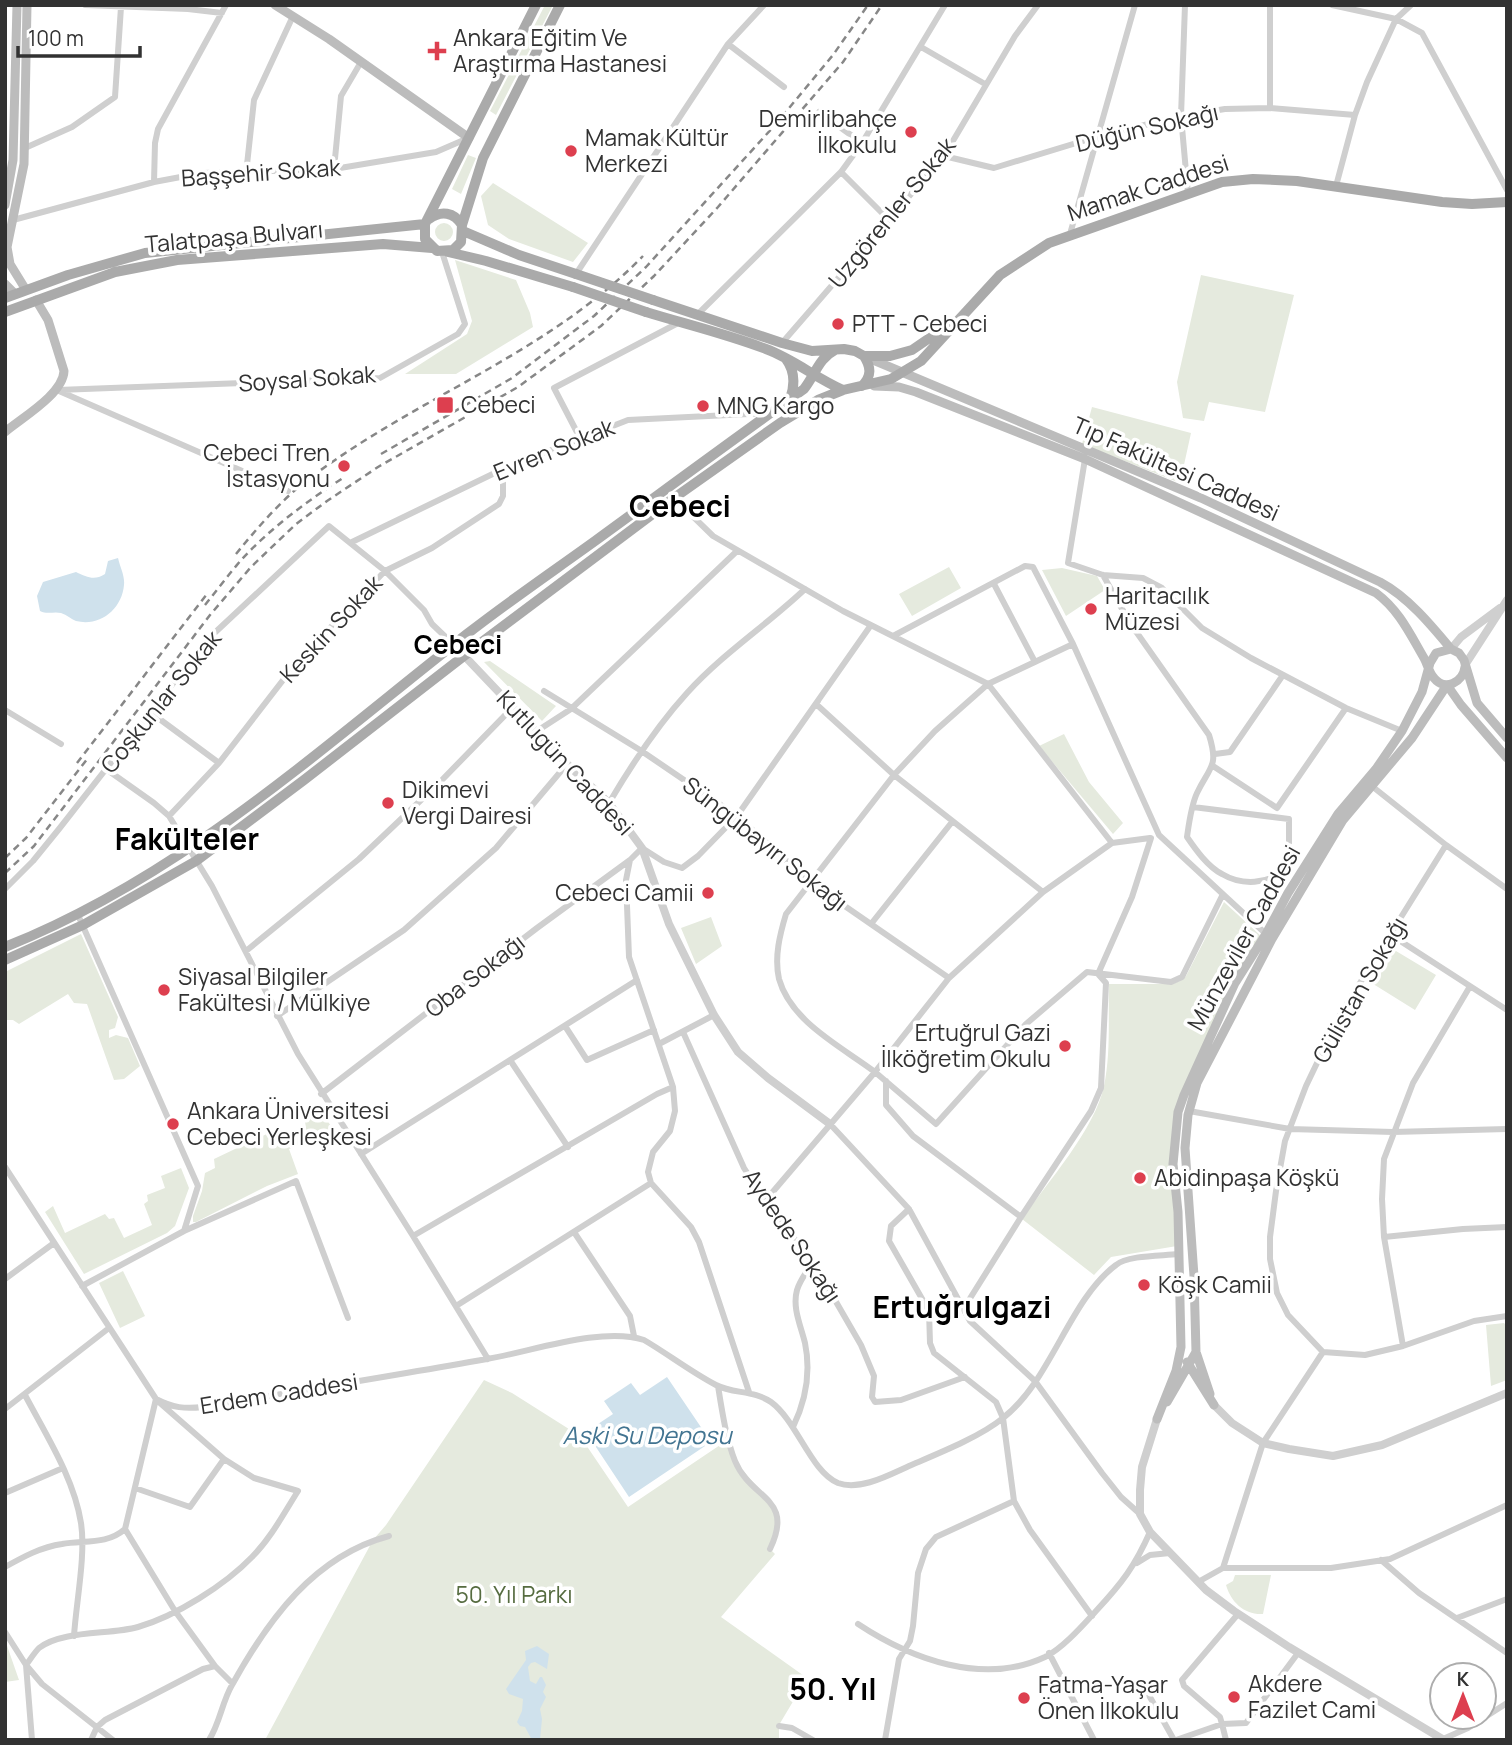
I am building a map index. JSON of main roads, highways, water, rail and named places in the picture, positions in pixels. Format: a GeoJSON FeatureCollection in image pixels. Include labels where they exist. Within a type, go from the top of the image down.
{"type":"FeatureCollection","features":[{"type":"Feature","properties":{"kind":"main road"},"geometry":{"type":"LineString","coordinates":[[5,205],[17,5]]}},
{"type":"Feature","properties":{"kind":"main road"},"geometry":{"type":"LineString","coordinates":[[5,432],[58,390],[64,377],[48,320],[31,302],[13,271],[8,256],[25,148],[27,5]]}},
{"type":"Feature","properties":{"kind":"main road"},"geometry":{"type":"LineString","coordinates":[[275,5],[469,138]]}},
{"type":"Feature","properties":{"kind":"main road"},"geometry":{"type":"LineString","coordinates":[[536,5],[427,222],[425,239],[441,251],[461,242],[484,158],[560,5]]}},
{"type":"Feature","properties":{"kind":"main road","name":"Mamak Caddesi"},"geometry":{"type":"LineString","coordinates":[[862,386],[891,379],[921,361],[1000,275],[1040,248],[1070,234],[1222,182],[1274,178],[1442,202],[1507,202]]}},
{"type":"Feature","properties":{"kind":"main road","name":"Talatpaşa Bulvarı"},"geometry":{"type":"LineString","coordinates":[[10,296],[99,265],[145,253],[427,222],[436,214],[448,213],[458,220],[463,228],[519,256],[782,344],[812,351],[855,351],[864,356]]}},
{"type":"Feature","properties":{"kind":"main road","name":"Talatpaşa Bulvarı"},"geometry":{"type":"LineString","coordinates":[[5,312],[115,272],[177,260],[383,244],[441,251],[509,267],[766,349],[815,376]]}},
{"type":"Feature","properties":{"kind":"main road"},"geometry":{"type":"LineString","coordinates":[[5,284],[10,296],[31,302]]}},
{"type":"Feature","properties":{"kind":"main road","name":"Mamak Caddesi"},"geometry":{"type":"LineString","coordinates":[[864,356],[890,356],[912,351],[956,321]]}},
{"type":"Feature","properties":{"kind":"main road"},"geometry":{"type":"LineString","coordinates":[[5,947],[81,920],[188,850],[297,771],[454,645],[804,389],[815,376],[821,360],[835,350]]}},
{"type":"Feature","properties":{"kind":"main road"},"geometry":{"type":"LineString","coordinates":[[5,960],[196,861],[674,498],[818,400],[862,386],[870,373],[864,356]]}},
{"type":"Feature","properties":{"kind":"main road","name":"Tıp Fakültesi Caddesi"},"geometry":{"type":"LineString","coordinates":[[864,356],[1201,498],[1380,582],[1393,589],[1436,630],[1451,649]]}},
{"type":"Feature","properties":{"kind":"main road"},"geometry":{"type":"LineString","coordinates":[[784,357],[793,374],[794,388],[789,400]]}},
{"type":"Feature","properties":{"kind":"main road"},"geometry":{"type":"LineString","coordinates":[[815,376],[843,390]]}},
{"type":"Feature","properties":{"kind":"main road","name":"Tıp Fakültesi Caddesi"},"geometry":{"type":"LineString","coordinates":[[862,386],[900,387],[916,392],[1085,459],[1376,593],[1398,613],[1429,668]]}},
{"type":"Feature","properties":{"kind":"main road"},"geometry":{"type":"LineString","coordinates":[[1507,738],[1477,703],[1459,653],[1451,649],[1436,653],[1429,668],[1435,680],[1447,685],[1507,758]]}},
{"type":"Feature","properties":{"kind":"main road"},"geometry":{"type":"LineString","coordinates":[[1447,685],[1461,679],[1465,665]]}},
{"type":"Feature","properties":{"kind":"main road","name":"Münzeviler Caddesi"},"geometry":{"type":"LineString","coordinates":[[1429,668],[1422,692],[1402,731],[1376,769],[1338,814],[1288,892],[1226,1002],[1178,1112],[1173,1164],[1178,1212],[1181,1347],[1176,1371],[1157,1419],[1196,1352],[1185,1148],[1189,1111],[1197,1083],[1272,939],[1343,820],[1412,738],[1447,685]]}},
{"type":"Feature","properties":{"kind":"main road"},"geometry":{"type":"LineString","coordinates":[[1402,731],[1412,738]]}},
{"type":"Feature","properties":{"kind":"main road"},"geometry":{"type":"LineString","coordinates":[[1181,1347],[1196,1352],[1214,1405],[1188,1367],[1181,1347]]}},
{"type":"Feature","properties":{"kind":"main road"},"geometry":{"type":"LineString","coordinates":[[1181,1381],[1189,1380],[1199,1384]]}},
{"type":"Feature","properties":{"kind":"water"},"geometry":{"type":"Polygon","coordinates":[[[118,558],[123,575],[122,594],[114,609],[101,619],[76,621],[61,613],[40,611],[37,596],[43,582],[76,572],[94,578],[105,574],[108,561],[118,558]]]}},
{"type":"Feature","properties":{"kind":"water","name":"Aski Su Deposu"},"geometry":{"type":"Polygon","coordinates":[[[667,1377],[711,1442],[629,1497],[586,1432],[613,1414],[604,1401],[631,1383],[640,1395],[667,1377]]]}},
{"type":"Feature","properties":{"kind":"water"},"geometry":{"type":"Polygon","coordinates":[[[537,1646],[549,1654],[547,1669],[535,1662],[528,1667],[530,1681],[536,1684],[542,1677],[546,1685],[543,1692],[546,1697],[540,1709],[540,1740],[532,1740],[525,1727],[517,1722],[523,1699],[509,1694],[506,1689],[526,1660],[525,1651],[537,1646]]]}},
{"type":"Feature","properties":{"kind":"railway"},"geometry":{"type":"LineString","coordinates":[[381,454],[512,378],[594,316],[646,267],[775,125],[833,55],[868,5]]}},
{"type":"Feature","properties":{"kind":"railway"},"geometry":{"type":"LineString","coordinates":[[5,873],[34,846],[210,615],[251,567],[296,524],[327,501],[378,467],[518,387],[601,326],[654,276],[718,207],[843,62],[882,5]]}},
{"type":"Feature","properties":{"kind":"railway"},"geometry":{"type":"LineString","coordinates":[[236,554],[262,523],[310,478],[351,449],[525,348],[606,290],[643,256]]}},
{"type":"Feature","properties":{"kind":"railway"},"geometry":{"type":"LineString","coordinates":[[205,605],[242,559],[265,537],[343,478]]}},
{"type":"Feature","properties":{"kind":"railway"},"geometry":{"type":"LineString","coordinates":[[77,763],[207,594]]}},
{"type":"Feature","properties":{"kind":"railway"},"geometry":{"type":"LineString","coordinates":[[5,858],[26,838],[88,758]]}},
{"type":"Feature","properties":{"kind":"place","name":"Ankara Eğitim Ve Araştırma Hastanesi"},"geometry":{"type":"Point","coordinates":[437,51]}},
{"type":"Feature","properties":{"kind":"place","name":"Demirlibahçe İlkokulu"},"geometry":{"type":"Point","coordinates":[911,132]}},
{"type":"Feature","properties":{"kind":"place","name":"Mamak Kültür Merkezi"},"geometry":{"type":"Point","coordinates":[571,151]}},
{"type":"Feature","properties":{"kind":"place","name":"PTT - Cebeci"},"geometry":{"type":"Point","coordinates":[838,324]}},
{"type":"Feature","properties":{"kind":"place","name":"Cebeci"},"geometry":{"type":"Point","coordinates":[445,405]}},
{"type":"Feature","properties":{"kind":"place","name":"MNG Kargo"},"geometry":{"type":"Point","coordinates":[703,406]}},
{"type":"Feature","properties":{"kind":"place","name":"Cebeci Tren İstasyonu"},"geometry":{"type":"Point","coordinates":[344,466]}},
{"type":"Feature","properties":{"kind":"place","name":"Haritacılık Müzesi"},"geometry":{"type":"Point","coordinates":[1091,609]}},
{"type":"Feature","properties":{"kind":"place","name":"Dikimevi Vergi Dairesi"},"geometry":{"type":"Point","coordinates":[388,803]}},
{"type":"Feature","properties":{"kind":"place","name":"Cebeci Camii"},"geometry":{"type":"Point","coordinates":[708,893]}},
{"type":"Feature","properties":{"kind":"place","name":"Siyasal Bilgiler Fakültesi / Mülkiye"},"geometry":{"type":"Point","coordinates":[164,990]}},
{"type":"Feature","properties":{"kind":"place","name":"Ertuğrul Gazi İlköğretim Okulu"},"geometry":{"type":"Point","coordinates":[1065,1046]}},
{"type":"Feature","properties":{"kind":"place","name":"Ankara Üniversitesi Cebeci Yerleşkesi"},"geometry":{"type":"Point","coordinates":[173,1124]}},
{"type":"Feature","properties":{"kind":"place","name":"Abidinpaşa Köşkü"},"geometry":{"type":"Point","coordinates":[1140,1178]}},
{"type":"Feature","properties":{"kind":"place","name":"Köşk Camii"},"geometry":{"type":"Point","coordinates":[1144,1285]}},
{"type":"Feature","properties":{"kind":"place","name":"Akdere Fazilet Cami"},"geometry":{"type":"Point","coordinates":[1234,1697]}},
{"type":"Feature","properties":{"kind":"place","name":"Fatma-Yaşar Önen İlkokulu"},"geometry":{"type":"Point","coordinates":[1024,1698]}},
{"type":"Feature","properties":{"kind":"district","name":"Cebeci"},"geometry":{"type":"Point","coordinates":[680,507]}},
{"type":"Feature","properties":{"kind":"district","name":"Cebeci"},"geometry":{"type":"Point","coordinates":[458,645]}},
{"type":"Feature","properties":{"kind":"district","name":"Fakülteler"},"geometry":{"type":"Point","coordinates":[187,840]}},
{"type":"Feature","properties":{"kind":"district","name":"Ertuğrulgazi"},"geometry":{"type":"Point","coordinates":[962,1308]}},
{"type":"Feature","properties":{"kind":"district","name":"50. Yıl"},"geometry":{"type":"Point","coordinates":[833,1690]}},
{"type":"Feature","properties":{"kind":"park label","name":"50. Yıl Parkı"},"geometry":{"type":"Point","coordinates":[514,1595]}}]}
